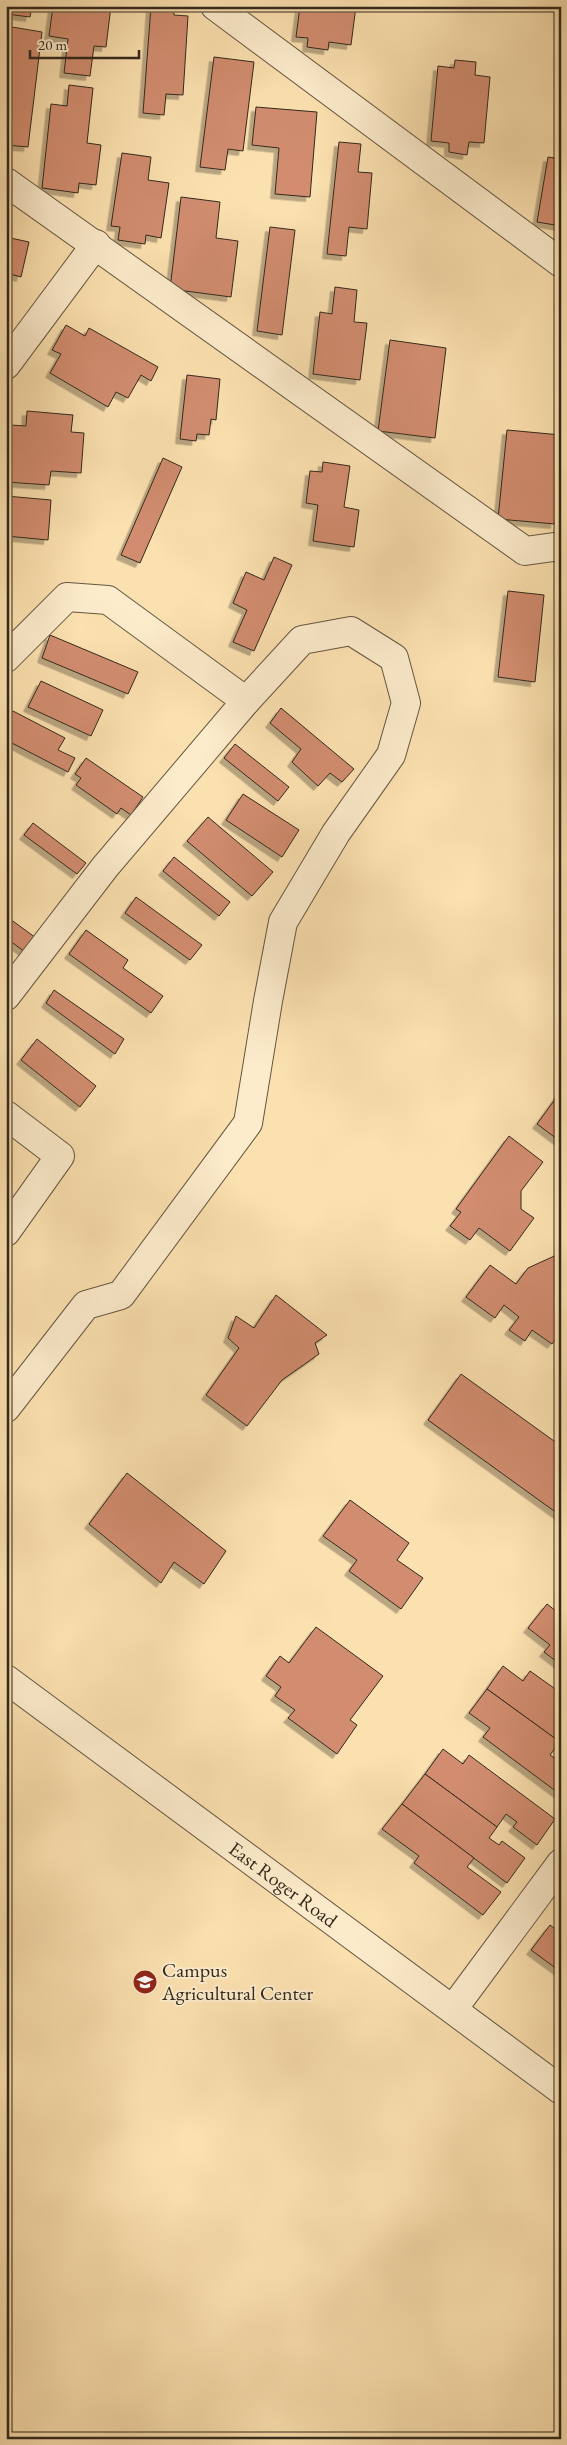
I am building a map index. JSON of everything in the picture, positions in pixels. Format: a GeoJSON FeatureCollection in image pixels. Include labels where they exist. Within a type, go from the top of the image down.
{"type":"FeatureCollection","features":[{"type":"Feature","properties":{"kind":"street"},"geometry":{"type":"LineString","coordinates":[[215,6],[561,263]]}},
{"type":"Feature","properties":{"kind":"street"},"geometry":{"type":"LineString","coordinates":[[6,182],[96,244],[525,551],[561,546]]}},
{"type":"Feature","properties":{"kind":"street"},"geometry":{"type":"LineString","coordinates":[[6,365],[96,244]]}},
{"type":"Feature","properties":{"kind":"street"},"geometry":{"type":"LineString","coordinates":[[6,658],[67,598],[108,600],[246,701]]}},
{"type":"Feature","properties":{"kind":"street"},"geometry":{"type":"LineString","coordinates":[[6,996],[105,867],[246,701],[302,640],[351,631],[394,658],[406,703],[391,755],[336,833],[283,922],[248,1123],[122,1295],[86,1304],[6,1408]]}},
{"type":"Feature","properties":{"kind":"street"},"geometry":{"type":"LineString","coordinates":[[6,1115],[60,1156],[6,1232]]}},
{"type":"Feature","properties":{"kind":"street","name":"East Roger Road"},"geometry":{"type":"LineString","coordinates":[[6,1679],[561,2090]]}},
{"type":"Feature","properties":{"kind":"street"},"geometry":{"type":"LineString","coordinates":[[453,2010],[561,1863]]}},
{"type":"Feature","properties":{"kind":"building"},"geometry":{"type":"Polygon","coordinates":[[[6,6],[32,6],[30,17],[6,14],[6,6]]]}},
{"type":"Feature","properties":{"kind":"building"},"geometry":{"type":"Polygon","coordinates":[[[53,6],[111,6],[106,47],[94,46],[90,76],[64,73],[68,39],[49,36],[53,6]]]}},
{"type":"Feature","properties":{"kind":"building"},"geometry":{"type":"Polygon","coordinates":[[[151,6],[174,7],[174,15],[188,16],[183,95],[166,94],[164,115],[143,113],[151,6]]]}},
{"type":"Feature","properties":{"kind":"building"},"geometry":{"type":"Polygon","coordinates":[[[300,6],[356,6],[351,45],[329,42],[328,50],[307,47],[308,38],[296,37],[300,6]]]}},
{"type":"Feature","properties":{"kind":"building"},"geometry":{"type":"Polygon","coordinates":[[[6,26],[42,32],[28,147],[6,145],[6,26]]]}},
{"type":"Feature","properties":{"kind":"building"},"geometry":{"type":"Polygon","coordinates":[[[214,57],[254,62],[243,151],[228,149],[225,170],[200,167],[214,57]]]}},
{"type":"Feature","properties":{"kind":"building"},"geometry":{"type":"Polygon","coordinates":[[[455,60],[476,62],[475,75],[490,77],[484,143],[469,142],[467,155],[449,152],[449,143],[431,141],[438,66],[454,68],[455,60]]]}},
{"type":"Feature","properties":{"kind":"building"},"geometry":{"type":"Polygon","coordinates":[[[69,85],[93,88],[87,143],[101,145],[96,185],[79,183],[78,193],[42,188],[51,104],[67,106],[69,85]]]}},
{"type":"Feature","properties":{"kind":"building"},"geometry":{"type":"Polygon","coordinates":[[[256,107],[317,112],[310,197],[275,194],[279,148],[252,145],[256,107]]]}},
{"type":"Feature","properties":{"kind":"building"},"geometry":{"type":"Polygon","coordinates":[[[339,142],[361,144],[358,172],[372,173],[367,229],[349,227],[346,256],[327,254],[339,142]]]}},
{"type":"Feature","properties":{"kind":"building"},"geometry":{"type":"Polygon","coordinates":[[[122,153],[151,157],[148,180],[169,183],[161,238],[146,235],[145,244],[118,240],[120,227],[111,226],[122,153]]]}},
{"type":"Feature","properties":{"kind":"building"},"geometry":{"type":"Polygon","coordinates":[[[548,157],[561,159],[561,226],[537,222],[548,157]]]}},
{"type":"Feature","properties":{"kind":"building"},"geometry":{"type":"Polygon","coordinates":[[[181,197],[220,202],[216,238],[238,241],[231,297],[170,289],[181,197]]]}},
{"type":"Feature","properties":{"kind":"building"},"geometry":{"type":"Polygon","coordinates":[[[270,227],[295,230],[282,335],[257,331],[270,227]]]}},
{"type":"Feature","properties":{"kind":"building"},"geometry":{"type":"Polygon","coordinates":[[[6,237],[29,242],[21,277],[6,273],[6,237]]]}},
{"type":"Feature","properties":{"kind":"building"},"geometry":{"type":"Polygon","coordinates":[[[335,287],[357,290],[354,322],[367,323],[360,380],[313,374],[320,312],[332,314],[335,287]]]}},
{"type":"Feature","properties":{"kind":"building"},"geometry":{"type":"Polygon","coordinates":[[[66,325],[85,336],[89,328],[158,367],[151,381],[141,375],[128,398],[116,392],[108,407],[50,373],[61,354],[52,350],[66,325]]]}},
{"type":"Feature","properties":{"kind":"building"},"geometry":{"type":"Polygon","coordinates":[[[390,340],[446,348],[435,438],[378,431],[390,340]]]}},
{"type":"Feature","properties":{"kind":"building"},"geometry":{"type":"Polygon","coordinates":[[[187,375],[220,379],[216,420],[211,419],[209,435],[197,434],[196,441],[180,439],[187,375]]]}},
{"type":"Feature","properties":{"kind":"building"},"geometry":{"type":"Polygon","coordinates":[[[27,411],[73,415],[71,432],[84,433],[81,473],[51,471],[49,485],[6,482],[11,425],[26,426],[27,411]]]}},
{"type":"Feature","properties":{"kind":"building"},"geometry":{"type":"Polygon","coordinates":[[[507,430],[561,435],[561,461],[555,524],[498,519],[507,430]]]}},
{"type":"Feature","properties":{"kind":"building"},"geometry":{"type":"Polygon","coordinates":[[[163,458],[182,467],[140,563],[121,555],[163,458]]]}},
{"type":"Feature","properties":{"kind":"building"},"geometry":{"type":"Polygon","coordinates":[[[323,462],[350,466],[344,507],[359,510],[354,547],[313,541],[318,505],[306,503],[310,471],[322,472],[323,462]]]}},
{"type":"Feature","properties":{"kind":"building"},"geometry":{"type":"Polygon","coordinates":[[[6,496],[51,500],[48,540],[6,536],[6,496]]]}},
{"type":"Feature","properties":{"kind":"building"},"geometry":{"type":"Polygon","coordinates":[[[274,557],[292,565],[254,651],[233,642],[247,610],[233,603],[246,572],[264,580],[274,557]]]}},
{"type":"Feature","properties":{"kind":"building"},"geometry":{"type":"Polygon","coordinates":[[[508,591],[544,595],[535,682],[498,677],[508,591]]]}},
{"type":"Feature","properties":{"kind":"building"},"geometry":{"type":"Polygon","coordinates":[[[50,635],[138,672],[128,694],[42,658],[50,635]]]}},
{"type":"Feature","properties":{"kind":"building"},"geometry":{"type":"Polygon","coordinates":[[[41,681],[103,710],[91,736],[28,707],[41,681]]]}},
{"type":"Feature","properties":{"kind":"building"},"geometry":{"type":"Polygon","coordinates":[[[281,708],[354,769],[342,782],[330,773],[318,786],[292,762],[301,749],[270,723],[281,708]]]}},
{"type":"Feature","properties":{"kind":"building"},"geometry":{"type":"Polygon","coordinates":[[[13,711],[65,738],[58,750],[75,758],[68,772],[6,740],[6,720],[13,711]]]}},
{"type":"Feature","properties":{"kind":"building"},"geometry":{"type":"Polygon","coordinates":[[[235,744],[289,787],[278,801],[224,758],[235,744]]]}},
{"type":"Feature","properties":{"kind":"building"},"geometry":{"type":"Polygon","coordinates":[[[86,758],[143,797],[131,815],[121,808],[117,814],[76,785],[81,778],[75,774],[86,758]]]}},
{"type":"Feature","properties":{"kind":"building"},"geometry":{"type":"Polygon","coordinates":[[[243,794],[299,830],[282,857],[226,820],[243,794]]]}},
{"type":"Feature","properties":{"kind":"building"},"geometry":{"type":"Polygon","coordinates":[[[208,817],[273,872],[252,896],[187,841],[208,817]]]}},
{"type":"Feature","properties":{"kind":"building"},"geometry":{"type":"Polygon","coordinates":[[[33,823],[86,863],[77,874],[24,835],[33,823]]]}},
{"type":"Feature","properties":{"kind":"building"},"geometry":{"type":"Polygon","coordinates":[[[174,857],[230,902],[219,916],[163,871],[174,857]]]}},
{"type":"Feature","properties":{"kind":"building"},"geometry":{"type":"Polygon","coordinates":[[[136,897],[202,945],[190,960],[125,913],[136,897]]]}},
{"type":"Feature","properties":{"kind":"building"},"geometry":{"type":"Polygon","coordinates":[[[6,916],[36,938],[25,952],[6,938],[6,916]]]}},
{"type":"Feature","properties":{"kind":"building"},"geometry":{"type":"Polygon","coordinates":[[[86,930],[128,960],[123,968],[163,996],[151,1013],[69,954],[86,930]]]}},
{"type":"Feature","properties":{"kind":"building"},"geometry":{"type":"Polygon","coordinates":[[[54,990],[124,1039],[115,1054],[46,1003],[54,990]]]}},
{"type":"Feature","properties":{"kind":"building"},"geometry":{"type":"Polygon","coordinates":[[[37,1039],[96,1086],[80,1107],[21,1060],[37,1039]]]}},
{"type":"Feature","properties":{"kind":"building"},"geometry":{"type":"Polygon","coordinates":[[[561,1091],[561,1142],[537,1124],[561,1091]]]}},
{"type":"Feature","properties":{"kind":"building"},"geometry":{"type":"Polygon","coordinates":[[[509,1136],[543,1162],[521,1191],[521,1209],[534,1218],[510,1251],[479,1228],[470,1240],[450,1226],[461,1212],[456,1209],[509,1136]]]}},
{"type":"Feature","properties":{"kind":"building"},"geometry":{"type":"Polygon","coordinates":[[[561,1253],[561,1332],[552,1344],[532,1330],[525,1341],[509,1330],[519,1317],[504,1305],[495,1318],[466,1297],[490,1265],[516,1284],[528,1268],[561,1253]]]}},
{"type":"Feature","properties":{"kind":"building"},"geometry":{"type":"Polygon","coordinates":[[[276,1295],[327,1335],[315,1343],[319,1354],[282,1380],[247,1426],[206,1395],[239,1348],[228,1338],[236,1316],[254,1328],[276,1295]]]}},
{"type":"Feature","properties":{"kind":"building"},"geometry":{"type":"Polygon","coordinates":[[[461,1374],[561,1446],[561,1516],[428,1420],[461,1374]]]}},
{"type":"Feature","properties":{"kind":"building"},"geometry":{"type":"Polygon","coordinates":[[[127,1473],[226,1551],[204,1584],[174,1562],[161,1583],[89,1524],[127,1473]]]}},
{"type":"Feature","properties":{"kind":"building"},"geometry":{"type":"Polygon","coordinates":[[[350,1500],[409,1543],[397,1560],[423,1578],[401,1609],[349,1571],[357,1560],[323,1536],[350,1500]]]}},
{"type":"Feature","properties":{"kind":"building"},"geometry":{"type":"Polygon","coordinates":[[[547,1604],[561,1615],[561,1665],[544,1652],[550,1645],[528,1628],[547,1604]]]}},
{"type":"Feature","properties":{"kind":"building"},"geometry":{"type":"Polygon","coordinates":[[[316,1627],[383,1676],[350,1720],[357,1725],[337,1754],[288,1718],[295,1710],[275,1696],[281,1687],[266,1676],[280,1656],[289,1663],[316,1627]]]}},
{"type":"Feature","properties":{"kind":"building"},"geometry":{"type":"Polygon","coordinates":[[[503,1666],[523,1681],[530,1671],[561,1693],[560,1742],[487,1689],[503,1666]]]}},
{"type":"Feature","properties":{"kind":"building"},"geometry":{"type":"Polygon","coordinates":[[[487,1689],[560,1742],[550,1755],[559,1761],[561,1758],[561,1795],[483,1737],[490,1728],[469,1713],[487,1689]]]}},
{"type":"Feature","properties":{"kind":"building"},"geometry":{"type":"Polygon","coordinates":[[[443,1749],[463,1764],[469,1755],[555,1819],[537,1845],[513,1827],[517,1822],[506,1814],[497,1827],[425,1774],[443,1749]]]}},
{"type":"Feature","properties":{"kind":"building"},"geometry":{"type":"Polygon","coordinates":[[[425,1774],[497,1827],[489,1838],[499,1845],[502,1841],[525,1858],[507,1883],[402,1804],[425,1774]]]}},
{"type":"Feature","properties":{"kind":"building"},"geometry":{"type":"Polygon","coordinates":[[[402,1804],[474,1858],[467,1867],[501,1892],[483,1915],[414,1863],[419,1856],[382,1829],[402,1804]]]}},
{"type":"Feature","properties":{"kind":"building"},"geometry":{"type":"Polygon","coordinates":[[[550,1925],[561,1933],[561,1972],[531,1950],[550,1925]]]}},
{"type":"Feature","properties":{"kind":"place","name":"Campus Agricultural Center"},"geometry":{"type":"Point","coordinates":[145,1982]}}]}
